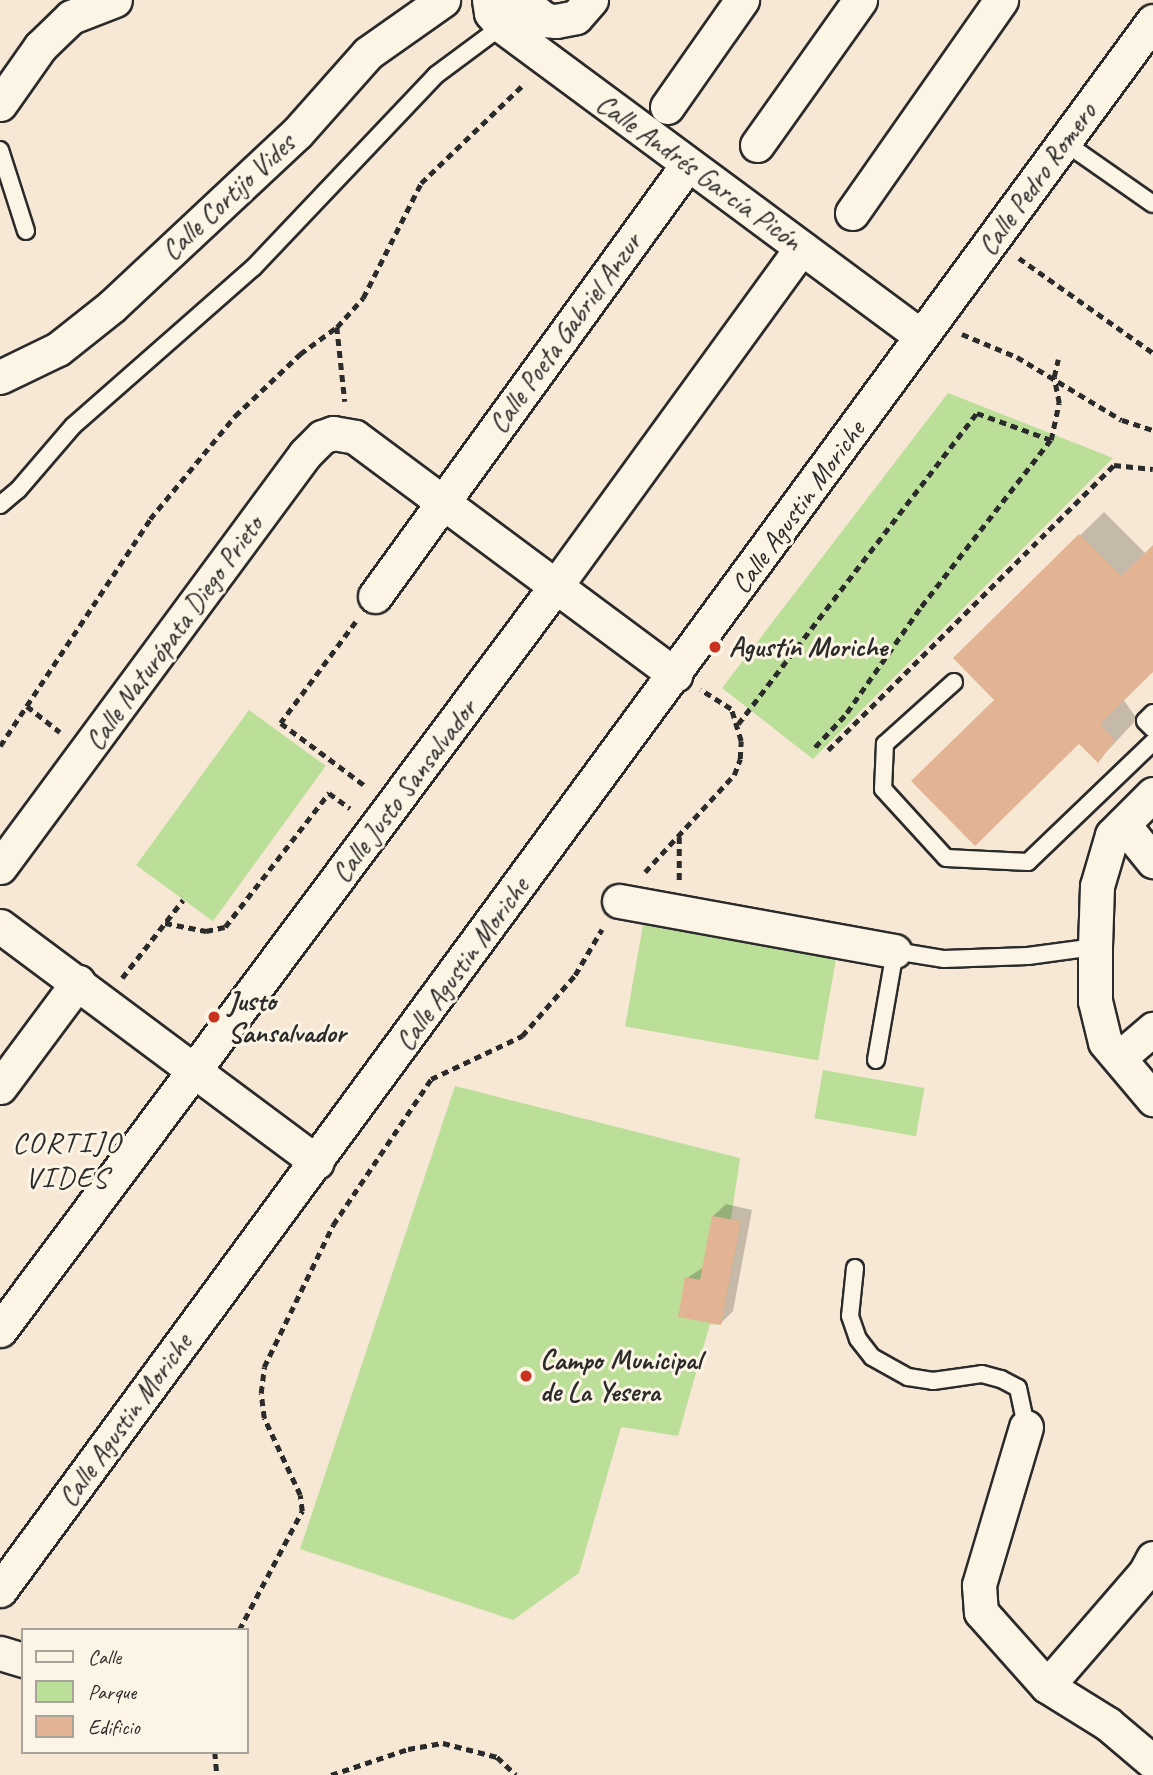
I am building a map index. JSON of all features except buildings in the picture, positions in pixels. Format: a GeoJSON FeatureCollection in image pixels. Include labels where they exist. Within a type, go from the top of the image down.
{"type":"FeatureCollection","features":[{"type":"Feature","properties":{"kind":"street"},"geometry":{"type":"LineString","coordinates":[[0,104],[40,47],[71,17],[115,0]]}},
{"type":"Feature","properties":{"kind":"street","name":"Calle Cortijo Vides"},"geometry":{"type":"LineString","coordinates":[[0,377],[58,349],[112,306],[297,133],[368,53],[443,0]]}},
{"type":"Feature","properties":{"kind":"street"},"geometry":{"type":"LineString","coordinates":[[504,9],[556,21],[576,17],[591,0]]}},
{"type":"Feature","properties":{"kind":"street"},"geometry":{"type":"LineString","coordinates":[[667,107],[742,0]]}},
{"type":"Feature","properties":{"kind":"street"},"geometry":{"type":"LineString","coordinates":[[757,145],[860,0]]}},
{"type":"Feature","properties":{"kind":"street"},"geometry":{"type":"LineString","coordinates":[[852,213],[1001,0]]}},
{"type":"Feature","properties":{"kind":"street","name":"Calle Andrés García Picón"},"geometry":{"type":"LineString","coordinates":[[504,9],[544,58],[801,248],[926,329]]}},
{"type":"Feature","properties":{"kind":"street","name":"Calle Pedro Romero"},"geometry":{"type":"LineString","coordinates":[[926,329],[1153,21]]}},
{"type":"Feature","properties":{"kind":"street","name":"Calle Poeta Gabriel Anzur"},"geometry":{"type":"LineString","coordinates":[[375,596],[688,164]]}},
{"type":"Feature","properties":{"kind":"street","name":"Calle Justo Sansalvador"},"geometry":{"type":"LineString","coordinates":[[0,1330],[555,587],[801,248]]}},
{"type":"Feature","properties":{"kind":"street","name":"Calle Agustin Moriche"},"geometry":{"type":"LineString","coordinates":[[0,1590],[675,676],[926,329]]}},
{"type":"Feature","properties":{"kind":"street","name":"Calle Naturópata Diego Prieto"},"geometry":{"type":"LineString","coordinates":[[0,867],[305,454],[322,437],[354,438]]}},
{"type":"Feature","properties":{"kind":"street"},"geometry":{"type":"LineString","coordinates":[[354,438],[675,676]]}},
{"type":"Feature","properties":{"kind":"street"},"geometry":{"type":"LineString","coordinates":[[1153,794],[1112,835],[1097,886],[1095,947],[1095,1001],[1105,1042],[1153,1099]]}},
{"type":"Feature","properties":{"kind":"street"},"geometry":{"type":"LineString","coordinates":[[1123,824],[1153,861]]}},
{"type":"Feature","properties":{"kind":"street"},"geometry":{"type":"LineString","coordinates":[[619,901],[895,951]]}},
{"type":"Feature","properties":{"kind":"street"},"geometry":{"type":"LineString","coordinates":[[0,926],[105,1001],[317,1162]]}},
{"type":"Feature","properties":{"kind":"street"},"geometry":{"type":"LineString","coordinates":[[0,1087],[78,982]]}},
{"type":"Feature","properties":{"kind":"street"},"geometry":{"type":"LineString","coordinates":[[1119,1058],[1153,1029]]}},
{"type":"Feature","properties":{"kind":"street"},"geometry":{"type":"LineString","coordinates":[[1026,1427],[979,1585],[981,1612],[1047,1686],[1108,1724],[1153,1762]]}},
{"type":"Feature","properties":{"kind":"street"},"geometry":{"type":"LineString","coordinates":[[1047,1686],[1145,1573],[1153,1558]]}},
{"type":"Feature","properties":{"kind":"street"},"geometry":{"type":"LineString","coordinates":[[0,1653],[21,1659]]}},
{"type":"Feature","properties":{"kind":"lane"},"geometry":{"type":"LineString","coordinates":[[0,505],[73,426],[253,268],[436,75],[504,9]]}},
{"type":"Feature","properties":{"kind":"lane"},"geometry":{"type":"LineString","coordinates":[[1064,142],[1153,204]]}},
{"type":"Feature","properties":{"kind":"lane"},"geometry":{"type":"LineString","coordinates":[[0,149],[26,231]]}},
{"type":"Feature","properties":{"kind":"lane"},"geometry":{"type":"LineString","coordinates":[[954,682],[886,744],[883,789],[946,858],[1028,862],[1153,742]]}},
{"type":"Feature","properties":{"kind":"lane"},"geometry":{"type":"LineString","coordinates":[[1153,713],[1145,721],[1153,729]]}},
{"type":"Feature","properties":{"kind":"lane"},"geometry":{"type":"LineString","coordinates":[[876,1060],[895,951],[944,959],[1028,956],[1095,947]]}},
{"type":"Feature","properties":{"kind":"lane"},"geometry":{"type":"LineString","coordinates":[[855,1268],[850,1316],[858,1339],[872,1357],[908,1377],[933,1381],[982,1374],[1001,1379],[1018,1388],[1026,1427]]}},
{"type":"Feature","properties":{"kind":"path"},"geometry":{"type":"LineString","coordinates":[[0,746],[150,519],[235,416],[300,354],[337,327],[363,298],[421,183],[521,89],[544,58]]}},
{"type":"Feature","properties":{"kind":"path"},"geometry":{"type":"LineString","coordinates":[[993,240],[1153,353]]}},
{"type":"Feature","properties":{"kind":"path"},"geometry":{"type":"LineString","coordinates":[[337,327],[354,438]]}},
{"type":"Feature","properties":{"kind":"path"},"geometry":{"type":"LineString","coordinates":[[926,329],[1054,377],[1122,420],[1153,430]]}},
{"type":"Feature","properties":{"kind":"path"},"geometry":{"type":"LineString","coordinates":[[812,751],[845,716],[920,609],[1051,440],[1059,403],[1054,377],[1058,359]]}},
{"type":"Feature","properties":{"kind":"path"},"geometry":{"type":"LineString","coordinates":[[738,724],[977,413],[1051,440]]}},
{"type":"Feature","properties":{"kind":"path"},"geometry":{"type":"LineString","coordinates":[[828,750],[1114,465],[1153,469]]}},
{"type":"Feature","properties":{"kind":"path"},"geometry":{"type":"LineString","coordinates":[[375,596],[281,723],[384,817]]}},
{"type":"Feature","properties":{"kind":"path"},"geometry":{"type":"LineString","coordinates":[[240,1628],[302,1511],[300,1495],[264,1418],[261,1393],[264,1367],[333,1225],[431,1079],[522,1036],[575,975],[619,901],[734,775],[741,741],[738,724],[731,709],[675,676]]}},
{"type":"Feature","properties":{"kind":"path"},"geometry":{"type":"LineString","coordinates":[[27,706],[86,752]]}},
{"type":"Feature","properties":{"kind":"path"},"geometry":{"type":"LineString","coordinates":[[165,923],[206,931],[225,927],[329,793],[384,817]]}},
{"type":"Feature","properties":{"kind":"path"},"geometry":{"type":"LineString","coordinates":[[680,835],[676,864],[691,914]]}},
{"type":"Feature","properties":{"kind":"path"},"geometry":{"type":"LineString","coordinates":[[105,1001],[183,900]]}},
{"type":"Feature","properties":{"kind":"path"},"geometry":{"type":"LineString","coordinates":[[331,1775],[408,1749],[443,1744],[497,1757],[516,1775]]}},
{"type":"Feature","properties":{"kind":"path"},"geometry":{"type":"LineString","coordinates":[[215,1754],[217,1775]]}},
{"type":"Feature","properties":{"kind":"green space"},"geometry":{"type":"Polygon","coordinates":[[[948,393],[1113,458],[813,759],[722,688],[948,393]]]}},
{"type":"Feature","properties":{"kind":"green space"},"geometry":{"type":"Polygon","coordinates":[[[249,710],[326,766],[213,921],[136,865],[249,710]]]}},
{"type":"Feature","properties":{"kind":"green space"},"geometry":{"type":"Polygon","coordinates":[[[643,925],[836,959],[818,1060],[625,1026],[643,925]]]}},
{"type":"Feature","properties":{"kind":"green space"},"geometry":{"type":"Polygon","coordinates":[[[823,1070],[924,1088],[916,1136],[814,1118],[823,1070]]]}},
{"type":"Feature","properties":{"kind":"green space","name":"Campo Municipal de La Yesera"},"geometry":{"type":"Polygon","coordinates":[[[455,1086],[740,1158],[731,1219],[741,1221],[721,1325],[710,1324],[678,1436],[621,1427],[579,1573],[513,1620],[300,1549],[455,1086]]]}},
{"type":"Feature","properties":{"kind":"place","name":"Agustín Moriche"},"geometry":{"type":"Point","coordinates":[715,647]}},
{"type":"Feature","properties":{"kind":"place","name":"Justo Sansalvador"},"geometry":{"type":"Point","coordinates":[214,1017]}},
{"type":"Feature","properties":{"kind":"place","name":"Campo Municipal de La Yesera"},"geometry":{"type":"Point","coordinates":[526,1376]}},
{"type":"Feature","properties":{"kind":"district","name":"CORTIJO VIDES"},"geometry":{"type":"Point","coordinates":[67,1159]}}]}
